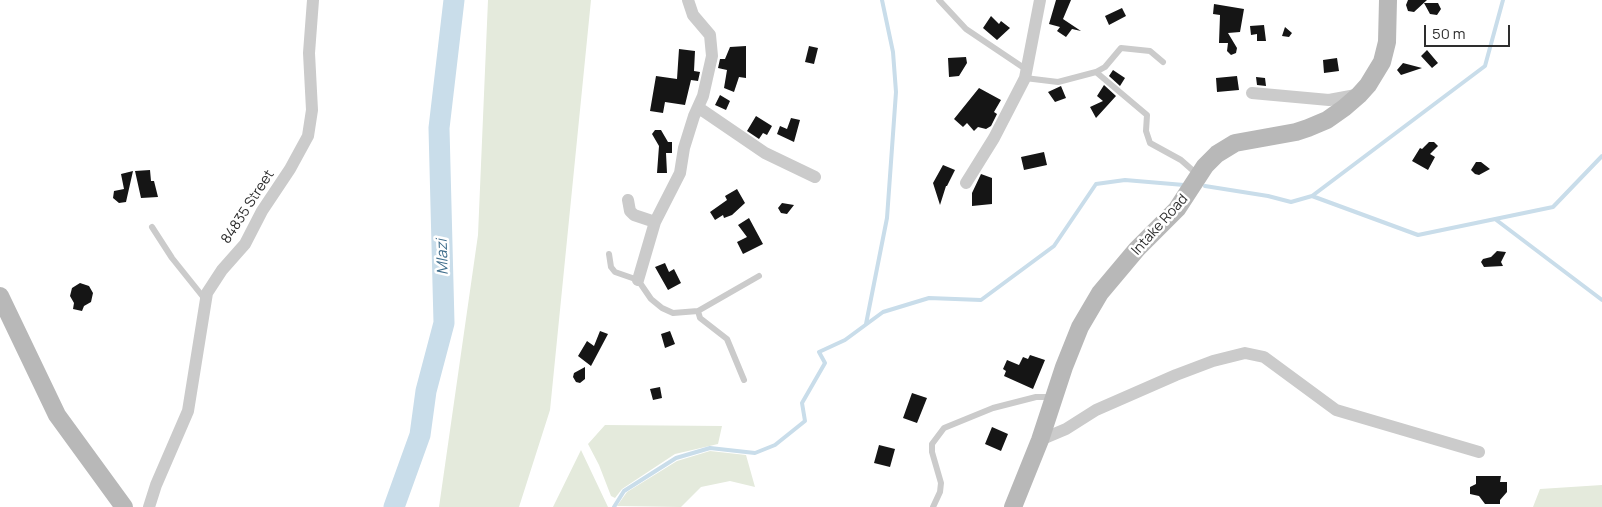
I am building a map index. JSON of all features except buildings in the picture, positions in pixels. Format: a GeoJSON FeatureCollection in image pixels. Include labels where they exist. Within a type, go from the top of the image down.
{"type":"FeatureCollection","features":[{"type":"Feature","properties":{"kind":"street","name":"84835 Street"},"geometry":{"type":"LineString","coordinates":[[149,507],[156,485],[188,411],[206,300],[213,282],[253,231],[262,211],[290,169],[308,136],[312,110],[309,52],[313,0]]}},
{"type":"Feature","properties":{"kind":"street"},"geometry":{"type":"LineString","coordinates":[[638,280],[655,222],[680,173],[684,148],[698,108],[712,56],[712,42],[708,32],[693,15],[688,0]]}},
{"type":"Feature","properties":{"kind":"street"},"geometry":{"type":"LineString","coordinates":[[966,183],[994,138],[1026,74],[1040,0]]}},
{"type":"Feature","properties":{"kind":"street","name":"Intake Road"},"geometry":{"type":"LineString","coordinates":[[1012,507],[1040,440],[1053,397],[1080,327],[1100,294],[1137,249],[1177,209],[1199,176],[1217,154],[1235,143],[1296,132],[1327,120],[1344,108],[1368,85],[1382,62],[1388,42],[1388,0]]}},
{"type":"Feature","properties":{"kind":"street"},"geometry":{"type":"LineString","coordinates":[[1252,93],[1329,100],[1358,95]]}},
{"type":"Feature","properties":{"kind":"street"},"geometry":{"type":"LineString","coordinates":[[698,108],[764,153],[815,177]]}},
{"type":"Feature","properties":{"kind":"street"},"geometry":{"type":"LineString","coordinates":[[628,200],[630,212],[634,216],[655,222]]}},
{"type":"Feature","properties":{"kind":"street"},"geometry":{"type":"LineString","coordinates":[[0,296],[4,316],[57,415],[124,507]]}},
{"type":"Feature","properties":{"kind":"street"},"geometry":{"type":"LineString","coordinates":[[1040,440],[1066,430],[1096,410],[1176,375],[1213,361],[1244,353],[1264,357],[1321,400],[1343,413],[1479,452]]}},
{"type":"Feature","properties":{"kind":"lane"},"geometry":{"type":"LineString","coordinates":[[939,0],[966,28],[1026,74],[1058,82],[1096,72],[1105,67],[1121,48],[1150,51],[1163,62]]}},
{"type":"Feature","properties":{"kind":"lane"},"geometry":{"type":"LineString","coordinates":[[1096,72],[1147,114],[1146,131],[1150,143],[1181,160],[1199,176]]}},
{"type":"Feature","properties":{"kind":"lane"},"geometry":{"type":"LineString","coordinates":[[152,227],[172,258],[206,300]]}},
{"type":"Feature","properties":{"kind":"lane"},"geometry":{"type":"LineString","coordinates":[[610,254],[611,267],[615,272],[638,280],[645,292],[662,308],[673,313],[698,311],[759,276]]}},
{"type":"Feature","properties":{"kind":"lane"},"geometry":{"type":"LineString","coordinates":[[698,311],[700,318],[727,339],[744,380]]}},
{"type":"Feature","properties":{"kind":"lane"},"geometry":{"type":"LineString","coordinates":[[933,507],[940,492],[941,483],[932,452],[932,444],[944,428],[993,408],[1036,397],[1053,397]]}},
{"type":"Feature","properties":{"kind":"shaded area"},"geometry":{"type":"Polygon","coordinates":[[[488,0],[591,0],[550,410],[519,507],[439,507],[478,235],[488,0]]]}},
{"type":"Feature","properties":{"kind":"shaded area"},"geometry":{"type":"Polygon","coordinates":[[[605,425],[722,426],[718,444],[675,454],[622,489],[615,498],[611,496],[599,465],[588,444],[605,425]]]}},
{"type":"Feature","properties":{"kind":"shaded area"},"geometry":{"type":"Polygon","coordinates":[[[581,450],[608,507],[553,507],[581,450]]]}},
{"type":"Feature","properties":{"kind":"shaded area"},"geometry":{"type":"Polygon","coordinates":[[[710,451],[746,455],[755,487],[730,481],[701,487],[681,507],[617,506],[627,492],[677,461],[710,451]]]}},
{"type":"Feature","properties":{"kind":"shaded area"},"geometry":{"type":"Polygon","coordinates":[[[1602,485],[1602,507],[1533,507],[1540,489],[1602,485]]]}},
{"type":"Feature","properties":{"kind":"waterway","name":"Mlazi"},"geometry":{"type":"LineString","coordinates":[[394,507],[420,435],[426,391],[444,323],[439,128],[454,0]]}},
{"type":"Feature","properties":{"kind":"waterway"},"geometry":{"type":"LineString","coordinates":[[866,324],[887,218],[896,92],[893,52],[882,0]]}},
{"type":"Feature","properties":{"kind":"waterway"},"geometry":{"type":"LineString","coordinates":[[1312,196],[1485,66],[1503,0]]}},
{"type":"Feature","properties":{"kind":"waterway"},"geometry":{"type":"LineString","coordinates":[[1205,186],[1268,196],[1291,202],[1312,196],[1418,235],[1553,207],[1602,156]]}},
{"type":"Feature","properties":{"kind":"waterway"},"geometry":{"type":"LineString","coordinates":[[614,507],[624,491],[676,458],[710,448],[755,453],[775,445],[805,421],[802,403],[825,363],[819,352],[845,340],[883,312],[929,298],[981,300],[1054,246],[1096,184],[1125,180],[1184,185]]}},
{"type":"Feature","properties":{"kind":"waterway"},"geometry":{"type":"LineString","coordinates":[[1495,219],[1602,300]]}}]}
